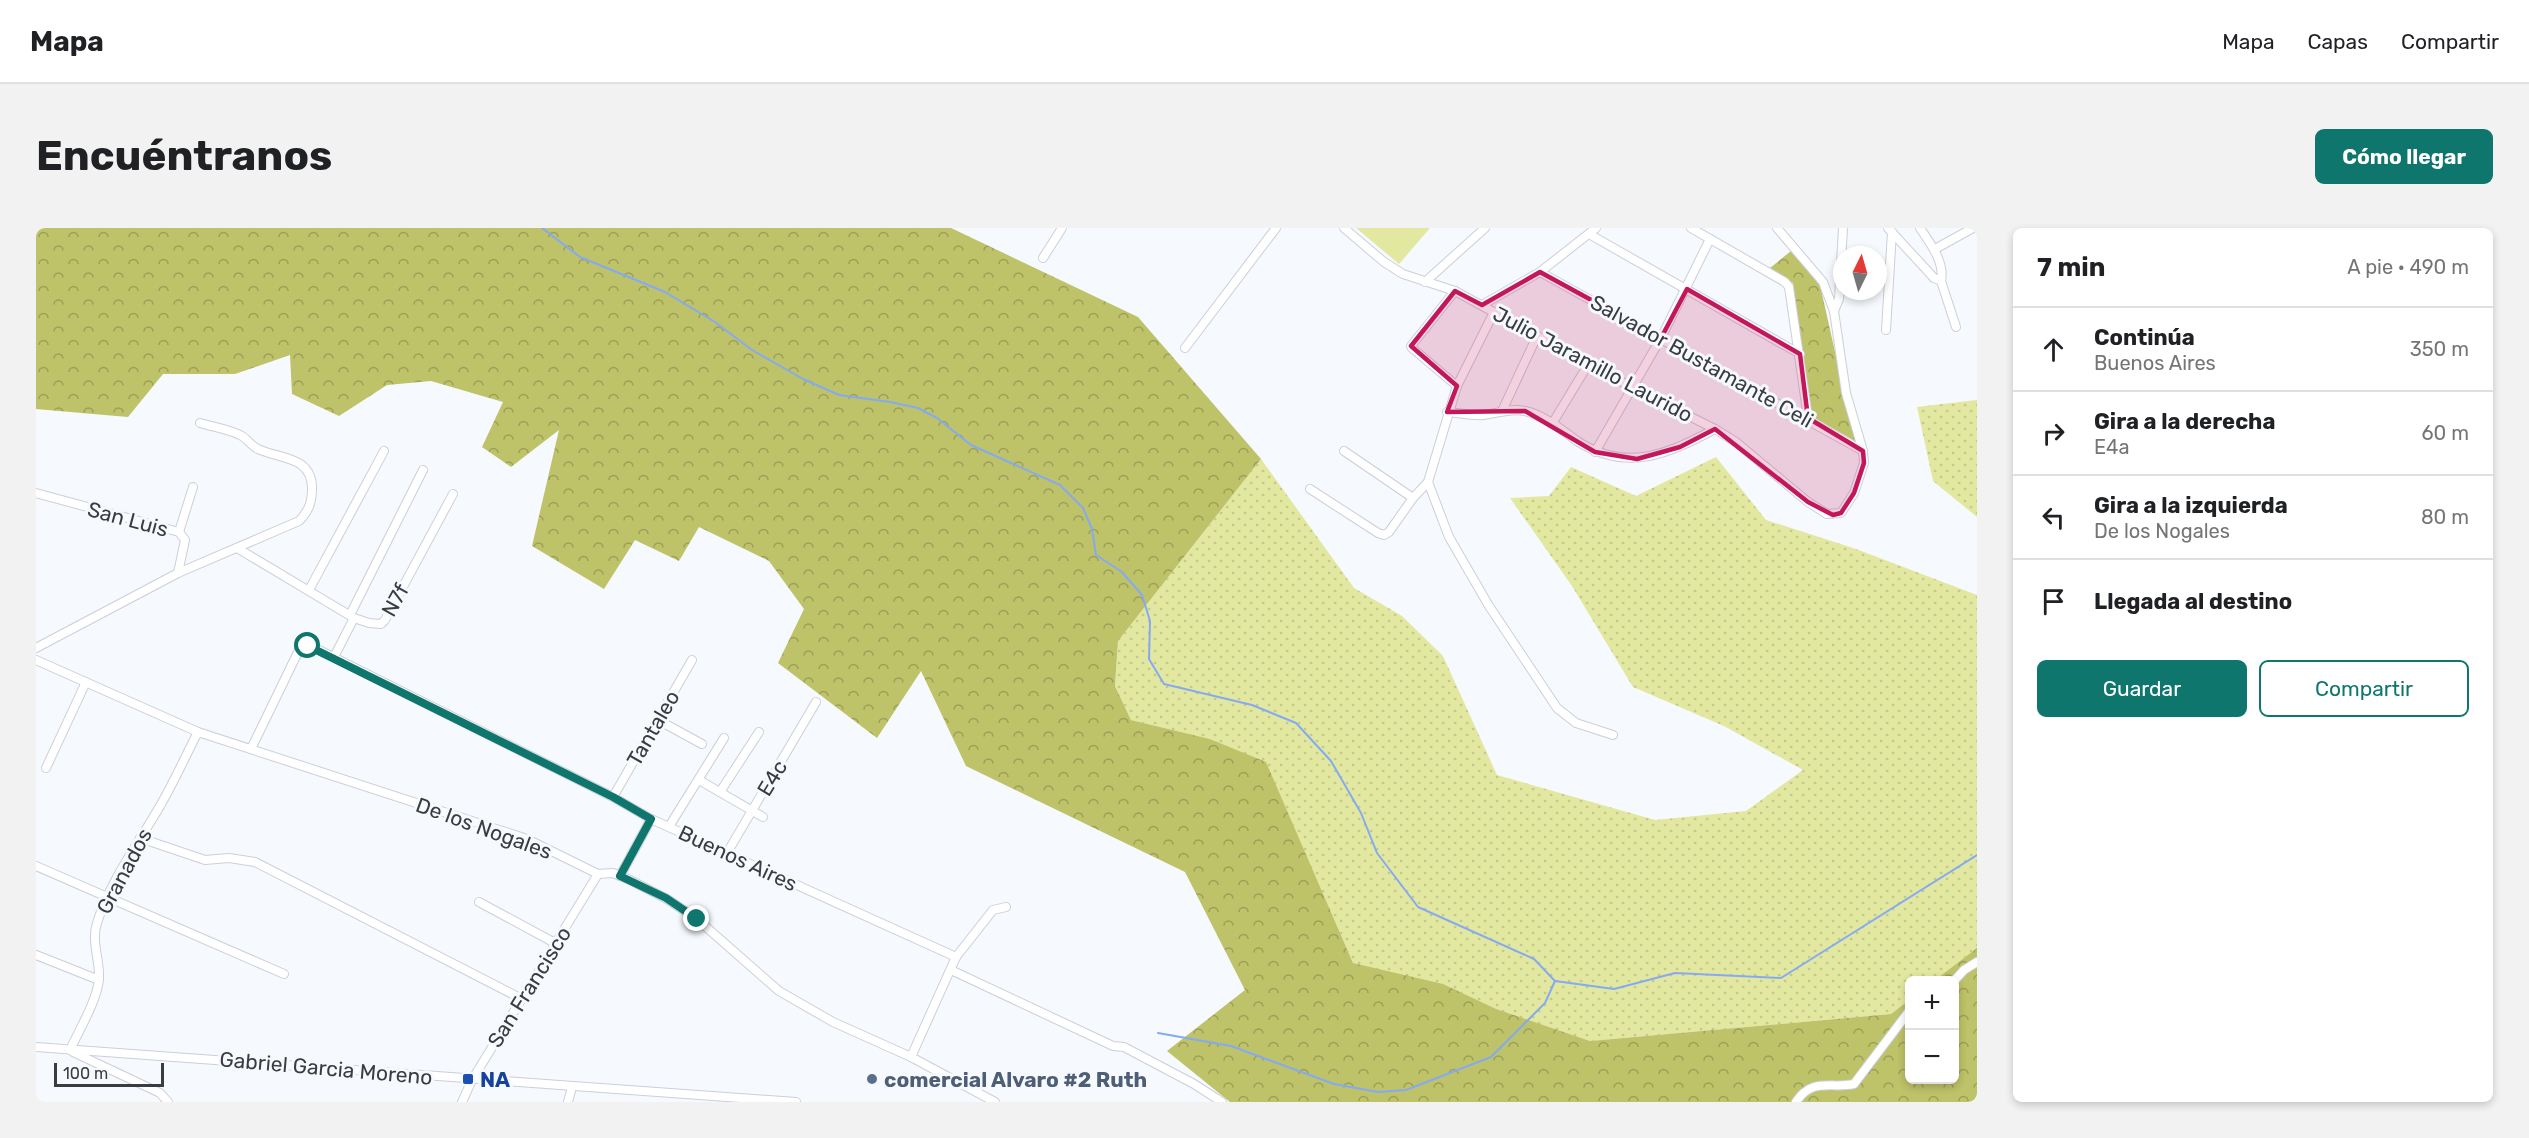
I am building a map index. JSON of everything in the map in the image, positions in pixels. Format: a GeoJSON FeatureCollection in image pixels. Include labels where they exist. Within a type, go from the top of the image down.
{"type":"FeatureCollection","features":[{"type":"Feature","properties":{"kind":"street"},"geometry":{"type":"LineString","coordinates":[[1043,258],[1062,228]]}},
{"type":"Feature","properties":{"kind":"street"},"geometry":{"type":"LineString","coordinates":[[1185,348],[1276,228]]}},
{"type":"Feature","properties":{"kind":"street","name":"Julio Jaramillo Laurido"},"geometry":{"type":"LineString","coordinates":[[1344,228],[1384,262],[1403,274],[1455,291],[1715,429],[1744,449],[1808,502],[1827,514],[1841,513],[1854,493],[1864,463],[1863,451]]}},
{"type":"Feature","properties":{"kind":"street"},"geometry":{"type":"LineString","coordinates":[[1425,282],[1485,228]]}},
{"type":"Feature","properties":{"kind":"street"},"geometry":{"type":"LineString","coordinates":[[1691,228],[1785,282],[1791,293],[1808,418]]}},
{"type":"Feature","properties":{"kind":"street"},"geometry":{"type":"LineString","coordinates":[[1777,228],[1823,282],[1834,311],[1846,393],[1863,451]]}},
{"type":"Feature","properties":{"kind":"street"},"geometry":{"type":"LineString","coordinates":[[1834,311],[1839,299],[1843,228]]}},
{"type":"Feature","properties":{"kind":"street"},"geometry":{"type":"LineString","coordinates":[[1920,228],[1935,249],[1941,270],[1941,281],[1956,327]]}},
{"type":"Feature","properties":{"kind":"street"},"geometry":{"type":"LineString","coordinates":[[1935,249],[1973,228]]}},
{"type":"Feature","properties":{"kind":"street"},"geometry":{"type":"LineString","coordinates":[[1890,230],[1934,278],[1941,281]]}},
{"type":"Feature","properties":{"kind":"street"},"geometry":{"type":"LineString","coordinates":[[1886,330],[1890,230]]}},
{"type":"Feature","properties":{"kind":"street"},"geometry":{"type":"LineString","coordinates":[[1482,305],[1540,272],[1592,231],[1800,354]]}},
{"type":"Feature","properties":{"kind":"street"},"geometry":{"type":"LineString","coordinates":[[1595,452],[1661,338],[1710,239]]}},
{"type":"Feature","properties":{"kind":"street","name":"Salvador Bustamante Celi"},"geometry":{"type":"LineString","coordinates":[[1540,272],[1808,418],[1863,451]]}},
{"type":"Feature","properties":{"kind":"street"},"geometry":{"type":"LineString","coordinates":[[1455,291],[1411,346],[1457,386]]}},
{"type":"Feature","properties":{"kind":"street"},"geometry":{"type":"LineString","coordinates":[[1310,489],[1378,533],[1384,535],[1389,532],[1413,498],[1428,482],[1447,412],[1457,386],[1494,312]]}},
{"type":"Feature","properties":{"kind":"street"},"geometry":{"type":"LineString","coordinates":[[1502,411],[1537,336]]}},
{"type":"Feature","properties":{"kind":"street"},"geometry":{"type":"LineString","coordinates":[[1552,424],[1589,363]]}},
{"type":"Feature","properties":{"kind":"street"},"geometry":{"type":"LineString","coordinates":[[1447,412],[1475,415],[1502,411],[1525,411],[1552,424],[1595,452],[1637,459],[1680,447],[1715,429]]}},
{"type":"Feature","properties":{"kind":"street"},"geometry":{"type":"LineString","coordinates":[[36,648],[178,573],[299,521],[307,513],[312,500],[311,476],[295,460],[261,450],[240,435],[200,423]]}},
{"type":"Feature","properties":{"kind":"street"},"geometry":{"type":"LineString","coordinates":[[309,590],[384,451]]}},
{"type":"Feature","properties":{"kind":"street"},"geometry":{"type":"LineString","coordinates":[[1344,451],[1413,498]]}},
{"type":"Feature","properties":{"kind":"street"},"geometry":{"type":"LineString","coordinates":[[334,657],[423,470]]}},
{"type":"Feature","properties":{"kind":"street"},"geometry":{"type":"LineString","coordinates":[[1428,482],[1449,537],[1500,624],[1557,708],[1576,723],[1613,735]]}},
{"type":"Feature","properties":{"kind":"street"},"geometry":{"type":"LineString","coordinates":[[179,532],[193,487]]}},
{"type":"Feature","properties":{"kind":"street","name":"San Luis"},"geometry":{"type":"LineString","coordinates":[[36,494],[179,532],[185,540],[178,573]]}},
{"type":"Feature","properties":{"kind":"street","name":"N7f"},"geometry":{"type":"LineString","coordinates":[[237,548],[352,617],[378,625],[385,620],[453,494]]}},
{"type":"Feature","properties":{"kind":"street","name":"Buenos Aires"},"geometry":{"type":"LineString","coordinates":[[251,749],[299,650],[308,646],[613,797],[651,819],[670,825],[956,957]]}},
{"type":"Feature","properties":{"kind":"street","name":"De los Nogales"},"geometry":{"type":"LineString","coordinates":[[36,660],[198,732],[527,838],[598,874],[609,873],[620,876],[666,898],[697,919],[779,991],[833,1022],[911,1057],[994,1102]]}},
{"type":"Feature","properties":{"kind":"street","name":"Tantaleo"},"geometry":{"type":"LineString","coordinates":[[613,797],[692,660]]}},
{"type":"Feature","properties":{"kind":"street"},"geometry":{"type":"LineString","coordinates":[[46,768],[86,682]]}},
{"type":"Feature","properties":{"kind":"street","name":"E4c"},"geometry":{"type":"LineString","coordinates":[[727,853],[816,702]]}},
{"type":"Feature","properties":{"kind":"street"},"geometry":{"type":"LineString","coordinates":[[658,720],[702,744]]}},
{"type":"Feature","properties":{"kind":"street","name":"Granados"},"geometry":{"type":"LineString","coordinates":[[70,1050],[98,989],[95,954],[96,926],[108,896],[140,838],[161,806],[198,732]]}},
{"type":"Feature","properties":{"kind":"street"},"geometry":{"type":"LineString","coordinates":[[720,792],[759,732]]}},
{"type":"Feature","properties":{"kind":"street"},"geometry":{"type":"LineString","coordinates":[[670,825],[724,738]]}},
{"type":"Feature","properties":{"kind":"street"},"geometry":{"type":"LineString","coordinates":[[699,780],[764,817]]}},
{"type":"Feature","properties":{"kind":"street"},"geometry":{"type":"LineString","coordinates":[[620,876],[651,819]]}},
{"type":"Feature","properties":{"kind":"street"},"geometry":{"type":"LineString","coordinates":[[140,838],[206,860],[230,858],[255,862],[522,999]]}},
{"type":"Feature","properties":{"kind":"street"},"geometry":{"type":"LineString","coordinates":[[36,866],[284,975]]}},
{"type":"Feature","properties":{"kind":"street","name":"San Francisco"},"geometry":{"type":"LineString","coordinates":[[462,1102],[472,1080],[598,874]]}},
{"type":"Feature","properties":{"kind":"street"},"geometry":{"type":"LineString","coordinates":[[479,902],[555,943]]}},
{"type":"Feature","properties":{"kind":"street"},"geometry":{"type":"LineString","coordinates":[[911,1057],[956,957],[993,910],[1006,907]]}},
{"type":"Feature","properties":{"kind":"street"},"geometry":{"type":"LineString","coordinates":[[36,955],[99,980]]}},
{"type":"Feature","properties":{"kind":"street"},"geometry":{"type":"LineString","coordinates":[[1959,976],[1977,962]]}},
{"type":"Feature","properties":{"kind":"street"},"geometry":{"type":"LineString","coordinates":[[951,970],[1113,1046],[1124,1047],[1194,1084],[1222,1102]]}},
{"type":"Feature","properties":{"kind":"street"},"geometry":{"type":"LineString","coordinates":[[1796,1102],[1802,1093],[1816,1086],[1854,1084],[1905,1017]]}},
{"type":"Feature","properties":{"kind":"street","name":"Gabriel Garcia Moreno"},"geometry":{"type":"LineString","coordinates":[[36,1047],[796,1102]]}},
{"type":"Feature","properties":{"kind":"street"},"geometry":{"type":"LineString","coordinates":[[70,1050],[160,1093],[168,1102]]}},
{"type":"Feature","properties":{"kind":"street"},"geometry":{"type":"LineString","coordinates":[[568,1102],[572,1087]]}},
{"type":"Feature","properties":{"kind":"highlighted area"},"geometry":{"type":"Polygon","coordinates":[[[1540,272],[1661,338],[1687,289],[1800,354],[1808,418],[1863,451],[1864,463],[1854,493],[1841,513],[1833,515],[1808,502],[1715,429],[1680,447],[1637,459],[1595,452],[1525,411],[1447,412],[1457,386],[1411,346],[1455,291],[1482,305],[1540,272]]]}},
{"type":"Feature","properties":{"kind":"green space"},"geometry":{"type":"Polygon","coordinates":[[[36,228],[951,228],[1138,317],[1261,459],[1118,641],[1115,686],[1131,720],[1210,739],[1266,762],[1353,963],[1443,984],[1496,1009],[1590,1041],[1891,1014],[1905,1003],[1905,1084],[1959,1084],[1959,976],[1940,976],[1977,948],[1977,1102],[1230,1102],[1167,1051],[1245,990],[1185,872],[966,766],[921,671],[877,738],[778,663],[804,609],[769,561],[699,527],[679,561],[635,540],[604,589],[532,546],[559,430],[511,467],[482,447],[503,402],[431,381],[387,385],[339,416],[292,394],[290,355],[235,374],[163,374],[128,417],[36,409],[36,228]]]}},
{"type":"Feature","properties":{"kind":"green space"},"geometry":{"type":"Polygon","coordinates":[[[1356,228],[1430,228],[1399,264],[1356,228]]]}},
{"type":"Feature","properties":{"kind":"green space"},"geometry":{"type":"Polygon","coordinates":[[[1791,251],[1820,285],[1855,441],[1811,416],[1793,283],[1770,268],[1791,251]]]}},
{"type":"Feature","properties":{"kind":"green space"},"geometry":{"type":"Polygon","coordinates":[[[1977,400],[1977,517],[1933,481],[1917,407],[1977,400]]]}},
{"type":"Feature","properties":{"kind":"green space"},"geometry":{"type":"Polygon","coordinates":[[[1716,457],[1766,520],[1856,549],[1977,595],[1977,948],[1940,976],[1905,976],[1905,1003],[1891,1014],[1590,1041],[1353,963],[1266,763],[1210,739],[1131,720],[1115,686],[1118,641],[1261,459],[1354,588],[1402,616],[1443,656],[1497,775],[1655,820],[1746,811],[1803,770],[1724,726],[1633,687],[1572,586],[1510,498],[1549,496],[1571,467],[1636,496],[1716,457]]]}},
{"type":"Feature","properties":{"kind":"waterway"},"geometry":{"type":"LineString","coordinates":[[542,228],[580,257],[665,292],[715,322],[752,350],[803,379],[839,395],[918,408],[937,418],[971,445],[1060,485],[1083,508],[1092,529],[1096,555],[1122,572],[1142,595],[1150,621],[1149,659],[1164,684],[1252,705],[1296,723],[1331,761],[1361,813],[1377,853],[1418,907],[1534,959],[1555,981],[1614,989],[1675,973],[1781,978],[1977,855]]}},
{"type":"Feature","properties":{"kind":"waterway"},"geometry":{"type":"LineString","coordinates":[[1158,1033],[1231,1046],[1334,1084],[1378,1092],[1406,1090],[1491,1057],[1545,1003],[1555,981]]}},
{"type":"Feature","properties":{"kind":"place","name":"NA"},"geometry":{"type":"Point","coordinates":[468,1079]}},
{"type":"Feature","properties":{"kind":"place","name":"comercial Alvaro #2 Ruth"},"geometry":{"type":"Point","coordinates":[872,1079]}},
{"type":"Feature","properties":{"kind":"route"},"geometry":{"type":"LineString","coordinates":[[308,646],[613,797],[651,819],[620,876],[666,898],[697,919]]}}]}
